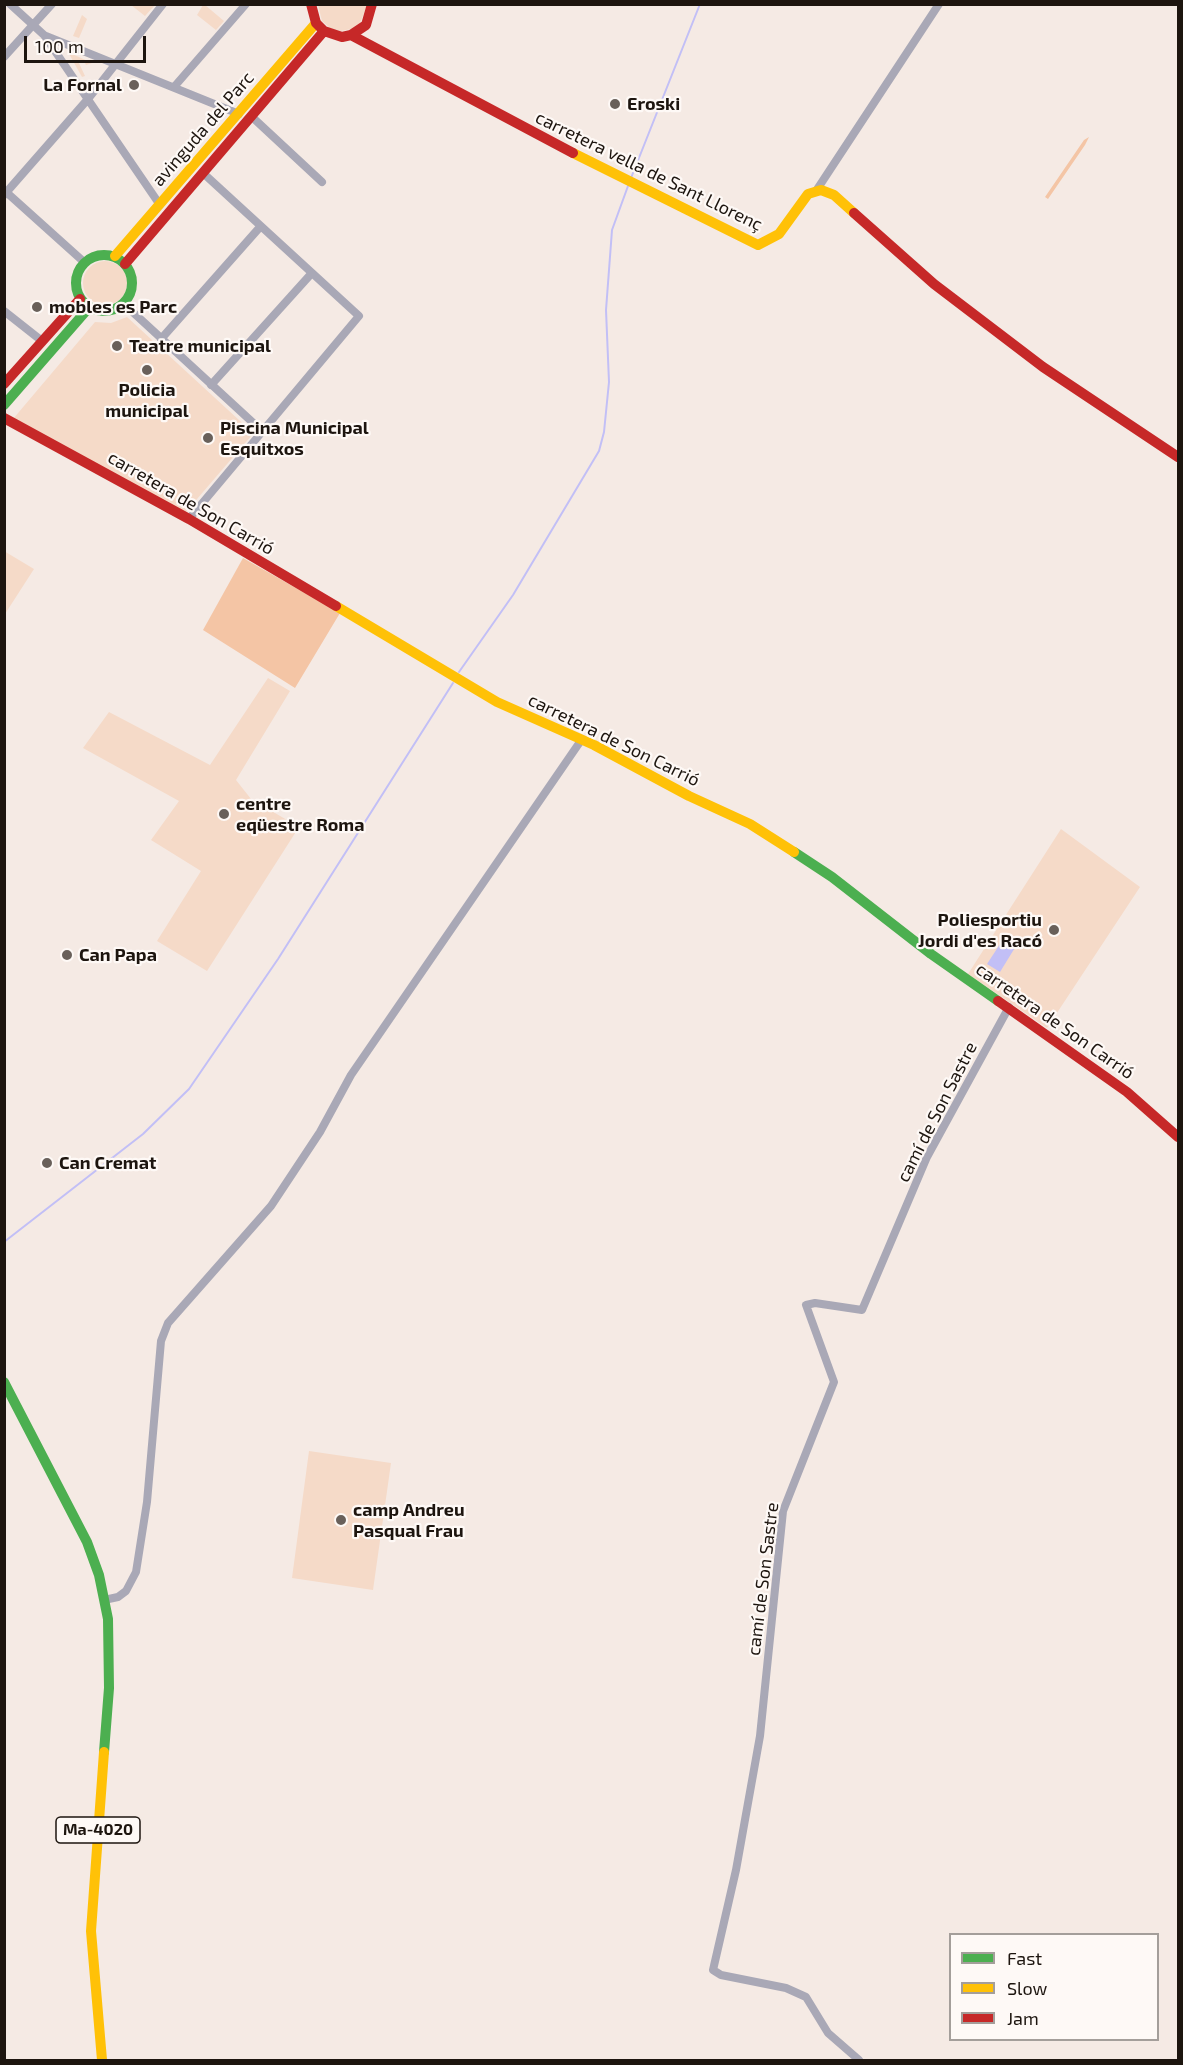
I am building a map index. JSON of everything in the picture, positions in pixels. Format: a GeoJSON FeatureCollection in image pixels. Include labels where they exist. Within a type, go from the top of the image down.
{"type":"FeatureCollection","features":[{"type":"Feature","properties":{"kind":"street"},"geometry":{"type":"LineString","coordinates":[[10,4],[45,35],[239,114]]}},
{"type":"Feature","properties":{"kind":"street"},"geometry":{"type":"LineString","coordinates":[[4,57],[52,4]]}},
{"type":"Feature","properties":{"kind":"street"},"geometry":{"type":"LineString","coordinates":[[84,262],[5,193],[88,99],[162,4]]}},
{"type":"Feature","properties":{"kind":"street"},"geometry":{"type":"LineString","coordinates":[[174,87],[246,4]]}},
{"type":"Feature","properties":{"kind":"street"},"geometry":{"type":"LineString","coordinates":[[311,4],[320,27],[342,37],[351,35],[366,25]]}},
{"type":"Feature","properties":{"kind":"street"},"geometry":{"type":"LineString","coordinates":[[372,4],[366,25],[372,48]]}},
{"type":"Feature","properties":{"kind":"street"},"geometry":{"type":"LineString","coordinates":[[939,4],[816,190],[834,195],[934,284],[1043,367],[1179,457]]}},
{"type":"Feature","properties":{"kind":"street","name":"avinguda del Parc"},"geometry":{"type":"LineString","coordinates":[[115,256],[239,114],[320,27]]}},
{"type":"Feature","properties":{"kind":"street","name":"avinguda del Parc"},"geometry":{"type":"LineString","coordinates":[[125,264],[251,116],[320,27]]}},
{"type":"Feature","properties":{"kind":"street"},"geometry":{"type":"LineString","coordinates":[[45,35],[160,205]]}},
{"type":"Feature","properties":{"kind":"street","name":"carretera vella de Sant Llorenç"},"geometry":{"type":"LineString","coordinates":[[351,35],[372,48],[758,245],[770,242],[808,194],[816,190]]}},
{"type":"Feature","properties":{"kind":"street"},"geometry":{"type":"LineString","coordinates":[[251,116],[322,182]]}},
{"type":"Feature","properties":{"kind":"street"},"geometry":{"type":"LineString","coordinates":[[189,519],[359,316],[310,274],[203,173]]}},
{"type":"Feature","properties":{"kind":"street"},"geometry":{"type":"LineString","coordinates":[[161,339],[260,227]]}},
{"type":"Feature","properties":{"kind":"street"},"geometry":{"type":"LineString","coordinates":[[4,405],[86,311],[114,310],[124,304],[133,283],[125,264],[115,256],[98,255],[84,262],[77,273],[76,285],[80,298],[92,309]]}},
{"type":"Feature","properties":{"kind":"street"},"geometry":{"type":"LineString","coordinates":[[211,384],[310,274]]}},
{"type":"Feature","properties":{"kind":"street"},"geometry":{"type":"LineString","coordinates":[[4,384],[80,298]]}},
{"type":"Feature","properties":{"kind":"street"},"geometry":{"type":"LineString","coordinates":[[124,304],[262,431]]}},
{"type":"Feature","properties":{"kind":"street"},"geometry":{"type":"LineString","coordinates":[[4,310],[42,341]]}},
{"type":"Feature","properties":{"kind":"street","name":"carretera de Son Carrió"},"geometry":{"type":"LineString","coordinates":[[4,418],[189,519],[489,697],[582,739],[689,796],[750,824],[832,877],[931,954],[1127,1092],[1179,1137]]}},
{"type":"Feature","properties":{"kind":"street"},"geometry":{"type":"LineString","coordinates":[[104,1600],[118,1597],[126,1591],[136,1572],[147,1502],[161,1341],[168,1323],[271,1206],[320,1132],[351,1076],[582,739]]}},
{"type":"Feature","properties":{"kind":"street","name":"camí de Son Sastre"},"geometry":{"type":"LineString","coordinates":[[859,2061],[828,2033],[806,1997],[786,1988],[721,1975],[713,1970],[736,1870],[760,1736],[783,1511],[834,1382],[806,1305],[816,1303],[862,1310],[927,1157],[1009,1007]]}},
{"type":"Feature","properties":{"kind":"street","name":"Ma-4020"},"geometry":{"type":"LineString","coordinates":[[4,1382],[29,1434],[71,1506],[99,1575],[104,1600],[110,1650],[109,1688],[91,1932],[102,2061]]}},
{"type":"Feature","properties":{"kind":"shaded area"},"geometry":{"type":"Polygon","coordinates":[[[131,5],[155,5],[145,16],[131,5]]]}},
{"type":"Feature","properties":{"kind":"shaded area"},"geometry":{"type":"Polygon","coordinates":[[[203,5],[224,21],[216,30],[197,15],[203,5]]]}},
{"type":"Feature","properties":{"kind":"shaded area"},"geometry":{"type":"Polygon","coordinates":[[[318,5],[366,5],[366,8],[360,23],[351,29],[341,31],[330,28],[322,21],[318,5]]]}},
{"type":"Feature","properties":{"kind":"shaded area"},"geometry":{"type":"Polygon","coordinates":[[[82,15],[87,19],[79,38],[73,36],[82,15]]]}},
{"type":"Feature","properties":{"kind":"shaded area"},"geometry":{"type":"Polygon","coordinates":[[[68,52],[92,63],[86,65],[84,61],[78,61],[85,76],[82,77],[68,52]]]}},
{"type":"Feature","properties":{"kind":"shaded area"},"geometry":{"type":"Polygon","coordinates":[[[1089,137],[1048,199],[1045,197],[1084,140],[1089,137]]]}},
{"type":"Feature","properties":{"kind":"shaded area"},"geometry":{"type":"Polygon","coordinates":[[[105,261],[114,262],[121,267],[126,274],[126,292],[121,299],[114,304],[105,305],[96,304],[89,299],[84,292],[83,283],[84,274],[89,267],[96,262],[105,261]]]}},
{"type":"Feature","properties":{"kind":"shaded area"},"geometry":{"type":"Polygon","coordinates":[[[127,317],[252,432],[252,435],[185,513],[13,419],[95,322],[111,323],[127,317]]]}},
{"type":"Feature","properties":{"kind":"shaded area"},"geometry":{"type":"Polygon","coordinates":[[[4,551],[34,569],[5,614],[4,614],[4,551]]]}},
{"type":"Feature","properties":{"kind":"shaded area"},"geometry":{"type":"Polygon","coordinates":[[[243,558],[340,613],[295,688],[203,630],[243,558]]]}},
{"type":"Feature","properties":{"kind":"shaded area","name":"centre eqüestre Roma"},"geometry":{"type":"Polygon","coordinates":[[[268,678],[290,691],[236,780],[251,799],[299,827],[207,971],[157,941],[201,871],[151,840],[179,801],[83,748],[109,712],[210,765],[268,678]]]}},
{"type":"Feature","properties":{"kind":"shaded area","name":"Poliesportiu Jordi d'es Racó"},"geometry":{"type":"Polygon","coordinates":[[[1061,829],[1140,887],[1047,1028],[968,974],[1061,829]]]}},
{"type":"Feature","properties":{"kind":"shaded area","name":"camp Andreu Pasqual Frau"},"geometry":{"type":"Polygon","coordinates":[[[309,1451],[391,1463],[373,1590],[292,1578],[309,1451]]]}},
{"type":"Feature","properties":{"kind":"water"},"geometry":{"type":"Polygon","coordinates":[[[1004,938],[1016,946],[1000,972],[987,964],[1004,938]]]}},
{"type":"Feature","properties":{"kind":"waterway"},"geometry":{"type":"LineString","coordinates":[[631,178],[700,4]]}},
{"type":"Feature","properties":{"kind":"waterway"},"geometry":{"type":"LineString","coordinates":[[459,672],[513,595],[599,451],[604,432],[609,382],[606,310],[612,230],[628,186]]}},
{"type":"Feature","properties":{"kind":"waterway"},"geometry":{"type":"LineString","coordinates":[[4,1242],[143,1134],[189,1089],[278,959],[453,683]]}},
{"type":"Feature","properties":{"kind":"traffic: fast"},"geometry":{"type":"LineString","coordinates":[[98,255],[110,255],[124,263],[132,277],[132,283],[130,294],[124,303],[110,311],[98,311],[81,299],[76,289],[76,277],[88,260],[98,255]]}},
{"type":"Feature","properties":{"kind":"traffic: fast"},"geometry":{"type":"LineString","coordinates":[[4,405],[86,311],[92,309]]}},
{"type":"Feature","properties":{"kind":"traffic: fast"},"geometry":{"type":"LineString","coordinates":[[794,852],[832,877],[931,954],[998,1001]]}},
{"type":"Feature","properties":{"kind":"traffic: fast"},"geometry":{"type":"LineString","coordinates":[[4,1382],[87,1542],[99,1575],[108,1619],[109,1688],[104,1752]]}},
{"type":"Feature","properties":{"kind":"traffic: slow"},"geometry":{"type":"LineString","coordinates":[[115,256],[316,23]]}},
{"type":"Feature","properties":{"kind":"traffic: slow"},"geometry":{"type":"LineString","coordinates":[[573,153],[758,245],[779,234],[808,194],[821,190],[834,195],[854,213]]}},
{"type":"Feature","properties":{"kind":"traffic: slow"},"geometry":{"type":"LineString","coordinates":[[336,606],[497,702],[594,745],[689,796],[750,824],[794,852]]}},
{"type":"Feature","properties":{"kind":"traffic: slow"},"geometry":{"type":"LineString","coordinates":[[102,2060],[91,1931],[104,1752]]}},
{"type":"Feature","properties":{"kind":"traffic: jam"},"geometry":{"type":"LineString","coordinates":[[311,4],[316,23],[324,31],[342,37],[351,35],[366,25],[372,4]]}},
{"type":"Feature","properties":{"kind":"traffic: jam"},"geometry":{"type":"LineString","coordinates":[[125,264],[324,31]]}},
{"type":"Feature","properties":{"kind":"traffic: jam"},"geometry":{"type":"LineString","coordinates":[[351,35],[573,153]]}},
{"type":"Feature","properties":{"kind":"traffic: jam"},"geometry":{"type":"LineString","coordinates":[[854,213],[934,284],[1043,367],[1178,457]]}},
{"type":"Feature","properties":{"kind":"traffic: jam"},"geometry":{"type":"LineString","coordinates":[[4,384],[80,299]]}},
{"type":"Feature","properties":{"kind":"traffic: jam"},"geometry":{"type":"LineString","coordinates":[[4,418],[189,519],[336,606]]}},
{"type":"Feature","properties":{"kind":"traffic: jam"},"geometry":{"type":"LineString","coordinates":[[998,1001],[1127,1092],[1178,1137]]}},
{"type":"Feature","properties":{"kind":"place","name":"La Fornal"},"geometry":{"type":"Point","coordinates":[134,85]}},
{"type":"Feature","properties":{"kind":"place","name":"Eroski"},"geometry":{"type":"Point","coordinates":[615,104]}},
{"type":"Feature","properties":{"kind":"place","name":"mobles es Parc"},"geometry":{"type":"Point","coordinates":[37,307]}},
{"type":"Feature","properties":{"kind":"place","name":"Teatre municipal"},"geometry":{"type":"Point","coordinates":[117,346]}},
{"type":"Feature","properties":{"kind":"place","name":"Policia municipal"},"geometry":{"type":"Point","coordinates":[147,370]}},
{"type":"Feature","properties":{"kind":"place","name":"Piscina Municipal Esquitxos"},"geometry":{"type":"Point","coordinates":[208,438]}},
{"type":"Feature","properties":{"kind":"place","name":"centre eqüestre Roma"},"geometry":{"type":"Point","coordinates":[224,814]}},
{"type":"Feature","properties":{"kind":"place","name":"Poliesportiu Jordi d'es Racó"},"geometry":{"type":"Point","coordinates":[1054,930]}},
{"type":"Feature","properties":{"kind":"place","name":"Can Papa"},"geometry":{"type":"Point","coordinates":[67,955]}},
{"type":"Feature","properties":{"kind":"place","name":"Can Cremat"},"geometry":{"type":"Point","coordinates":[47,1163]}},
{"type":"Feature","properties":{"kind":"place","name":"camp Andreu Pasqual Frau"},"geometry":{"type":"Point","coordinates":[341,1520]}}]}
